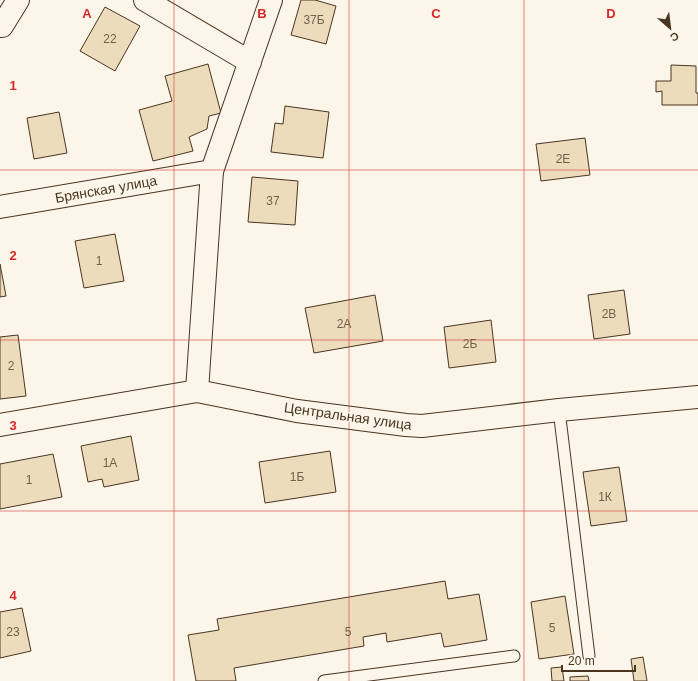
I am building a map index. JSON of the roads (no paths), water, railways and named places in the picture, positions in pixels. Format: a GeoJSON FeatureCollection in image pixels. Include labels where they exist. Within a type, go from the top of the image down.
{"type":"FeatureCollection","features":[{"type":"Feature","properties":{"kind":"street"},"geometry":{"type":"LineString","coordinates":[[0,26],[2,26],[18,0]]}},
{"type":"Feature","properties":{"kind":"street"},"geometry":{"type":"LineString","coordinates":[[145,0],[250,62]]}},
{"type":"Feature","properties":{"kind":"street"},"geometry":{"type":"LineString","coordinates":[[197,391],[212,171],[271,0]]}},
{"type":"Feature","properties":{"kind":"street","name":"Брянская улица"},"geometry":{"type":"LineString","coordinates":[[0,207],[212,171]]}},
{"type":"Feature","properties":{"kind":"street","name":"Центральная улица"},"geometry":{"type":"LineString","coordinates":[[0,425],[197,391],[297,411],[422,426],[559,410],[698,397]]}},
{"type":"Feature","properties":{"kind":"lane"},"geometry":{"type":"LineString","coordinates":[[559,410],[589,656]]}},
{"type":"Feature","properties":{"kind":"lane"},"geometry":{"type":"LineString","coordinates":[[324,681],[514,656]]}}]}
